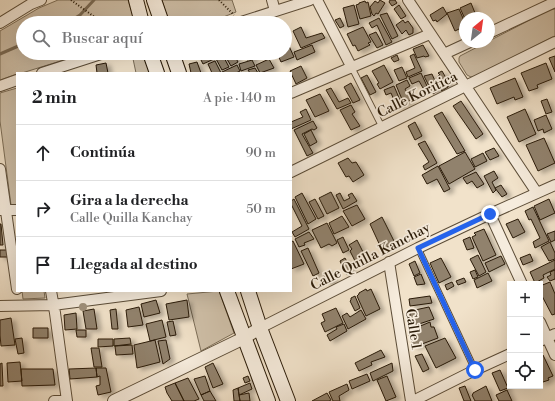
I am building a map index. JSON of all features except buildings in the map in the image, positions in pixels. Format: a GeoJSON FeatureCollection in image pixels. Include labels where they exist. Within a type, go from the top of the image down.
{"type":"FeatureCollection","features":[{"type":"Feature","properties":{"kind":"main road"},"geometry":{"type":"LineString","coordinates":[[136,0],[140,16]]}},
{"type":"Feature","properties":{"kind":"main road"},"geometry":{"type":"LineString","coordinates":[[154,0],[160,16]]}},
{"type":"Feature","properties":{"kind":"main road"},"geometry":{"type":"LineString","coordinates":[[152,60],[157,72]]}},
{"type":"Feature","properties":{"kind":"main road"},"geometry":{"type":"LineString","coordinates":[[174,60],[179,72]]}},
{"type":"Feature","properties":{"kind":"main road"},"geometry":{"type":"LineString","coordinates":[[227,292],[268,401]]}},
{"type":"Feature","properties":{"kind":"main road"},"geometry":{"type":"LineString","coordinates":[[248,292],[260,328],[288,401]]}},
{"type":"Feature","properties":{"kind":"street"},"geometry":{"type":"LineString","coordinates":[[0,23],[31,4],[41,0]]}},
{"type":"Feature","properties":{"kind":"street"},"geometry":{"type":"LineString","coordinates":[[272,0],[275,11]]}},
{"type":"Feature","properties":{"kind":"street"},"geometry":{"type":"LineString","coordinates":[[260,16],[310,0]]}},
{"type":"Feature","properties":{"kind":"street"},"geometry":{"type":"LineString","coordinates":[[317,0],[352,68]]}},
{"type":"Feature","properties":{"kind":"street"},"geometry":{"type":"LineString","coordinates":[[408,0],[537,193]]}},
{"type":"Feature","properties":{"kind":"street"},"geometry":{"type":"LineString","coordinates":[[495,30],[555,2]]}},
{"type":"Feature","properties":{"kind":"street"},"geometry":{"type":"LineString","coordinates":[[292,94],[430,34]]}},
{"type":"Feature","properties":{"kind":"street","name":"Calle Koritica"},"geometry":{"type":"LineString","coordinates":[[292,172],[555,42]]}},
{"type":"Feature","properties":{"kind":"street"},"geometry":{"type":"LineString","coordinates":[[444,54],[459,47]]}},
{"type":"Feature","properties":{"kind":"street"},"geometry":{"type":"LineString","coordinates":[[48,72],[60,70],[86,60]]}},
{"type":"Feature","properties":{"kind":"street"},"geometry":{"type":"LineString","coordinates":[[0,86],[16,80]]}},
{"type":"Feature","properties":{"kind":"street"},"geometry":{"type":"LineString","coordinates":[[0,169],[3,210],[16,284]]}},
{"type":"Feature","properties":{"kind":"street","name":"Calle Quilla Kanchay"},"geometry":{"type":"LineString","coordinates":[[114,401],[244,338],[260,328],[389,262],[555,185]]}},
{"type":"Feature","properties":{"kind":"street"},"geometry":{"type":"LineString","coordinates":[[3,210],[16,210]]}},
{"type":"Feature","properties":{"kind":"street"},"geometry":{"type":"LineString","coordinates":[[490,214],[521,281]]}},
{"type":"Feature","properties":{"kind":"street","name":"Calle 1"},"geometry":{"type":"LineString","coordinates":[[389,262],[412,401]]}},
{"type":"Feature","properties":{"kind":"street"},"geometry":{"type":"LineString","coordinates":[[17,292],[19,306]]}},
{"type":"Feature","properties":{"kind":"street"},"geometry":{"type":"LineString","coordinates":[[50,292],[55,313],[67,401],[54,401]]}},
{"type":"Feature","properties":{"kind":"street"},"geometry":{"type":"LineString","coordinates":[[0,306],[53,305],[153,292]]}},
{"type":"Feature","properties":{"kind":"street"},"geometry":{"type":"LineString","coordinates":[[547,337],[555,355]]}},
{"type":"Feature","properties":{"kind":"street"},"geometry":{"type":"LineString","coordinates":[[412,401],[507,355]]}},
{"type":"Feature","properties":{"kind":"lane"},"geometry":{"type":"LineString","coordinates":[[352,68],[382,127]]}},
{"type":"Feature","properties":{"kind":"lane"},"geometry":{"type":"LineString","coordinates":[[418,248],[475,370]]}},
{"type":"Feature","properties":{"kind":"path"},"geometry":{"type":"LineString","coordinates":[[71,0],[93,16]]}},
{"type":"Feature","properties":{"kind":"path"},"geometry":{"type":"LineString","coordinates":[[218,0],[235,16]]}},
{"type":"Feature","properties":{"kind":"shaded area"},"geometry":{"type":"Polygon","coordinates":[[[58,0],[128,0],[133,16],[25,16],[58,0]]]}},
{"type":"Feature","properties":{"kind":"shaded area"},"geometry":{"type":"Polygon","coordinates":[[[162,0],[232,0],[236,12],[226,16],[167,16],[162,0]]]}},
{"type":"Feature","properties":{"kind":"shaded area"},"geometry":{"type":"Polygon","coordinates":[[[551,9],[555,9],[555,36],[476,76],[471,77],[467,75],[459,62],[460,56],[475,48],[495,48],[495,38],[551,9]]]}},
{"type":"Feature","properties":{"kind":"shaded area"},"geometry":{"type":"Polygon","coordinates":[[[16,22],[16,60],[64,60],[25,72],[16,72],[16,74],[0,80],[0,31],[16,22]]]}},
{"type":"Feature","properties":{"kind":"shaded area"},"geometry":{"type":"Polygon","coordinates":[[[133,60],[146,60],[150,72],[136,72],[133,60]]]}},
{"type":"Feature","properties":{"kind":"shaded area"},"geometry":{"type":"Polygon","coordinates":[[[16,88],[16,205],[11,205],[0,121],[0,93],[16,88]]]}},
{"type":"Feature","properties":{"kind":"shaded area"},"geometry":{"type":"Polygon","coordinates":[[[22,292],[44,292],[45,298],[23,299],[22,292]]]}},
{"type":"Feature","properties":{"kind":"shaded area"},"geometry":{"type":"Polygon","coordinates":[[[219,292],[234,333],[201,351],[187,294],[219,292]]]}},
{"type":"Feature","properties":{"kind":"waterway"},"geometry":{"type":"LineString","coordinates":[[78,16],[94,0]]}},
{"type":"Feature","properties":{"kind":"waterway"},"geometry":{"type":"LineString","coordinates":[[0,54],[16,47]]}},
{"type":"Feature","properties":{"kind":"route"},"geometry":{"type":"LineString","coordinates":[[475,370],[418,248],[490,214]]}}]}
